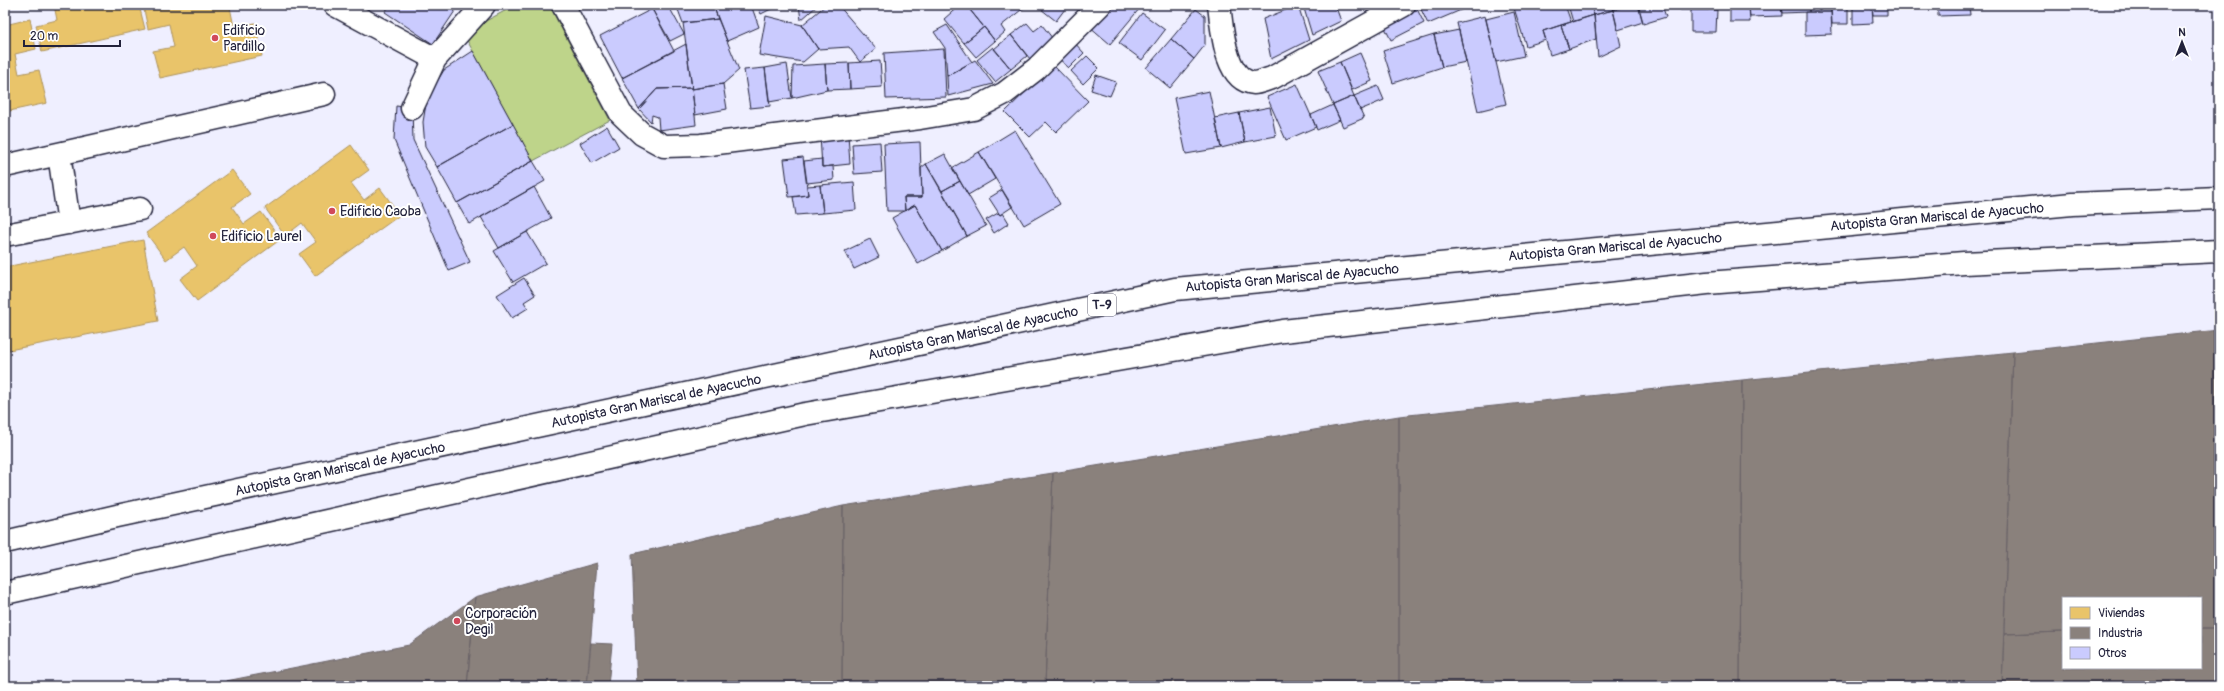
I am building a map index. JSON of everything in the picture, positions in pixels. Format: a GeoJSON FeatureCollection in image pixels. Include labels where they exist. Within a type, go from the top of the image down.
{"type":"FeatureCollection","features":[{"type":"Feature","properties":{"kind":"main road"},"geometry":{"type":"LineString","coordinates":[[335,5],[435,59]]}},
{"type":"Feature","properties":{"kind":"main road"},"geometry":{"type":"LineString","coordinates":[[412,108],[435,59],[484,5]]}},
{"type":"Feature","properties":{"kind":"main road"},"geometry":{"type":"LineString","coordinates":[[563,5],[621,114],[642,134],[664,146],[701,145],[974,110],[1005,93],[1036,69],[1100,5]]}},
{"type":"Feature","properties":{"kind":"main road"},"geometry":{"type":"LineString","coordinates":[[1219,5],[1222,32],[1229,58],[1234,69],[1241,78],[1254,82],[1272,78],[1404,5]]}},
{"type":"Feature","properties":{"kind":"main road"},"geometry":{"type":"LineString","coordinates":[[5,166],[324,94]]}},
{"type":"Feature","properties":{"kind":"main road"},"geometry":{"type":"LineString","coordinates":[[59,154],[68,223]]}},
{"type":"Feature","properties":{"kind":"main road","name":"Autopista Gran Mariscal de Ayacucho"},"geometry":{"type":"LineString","coordinates":[[5,542],[1175,289],[2072,204],[2219,198]]}},
{"type":"Feature","properties":{"kind":"main road"},"geometry":{"type":"LineString","coordinates":[[5,235],[140,209]]}},
{"type":"Feature","properties":{"kind":"main road"},"geometry":{"type":"LineString","coordinates":[[5,594],[805,414],[1283,331],[1707,283],[1964,263],[2219,251]]}},
{"type":"Feature","properties":{"kind":"green space"},"geometry":{"type":"Polygon","coordinates":[[[516,5],[549,5],[610,120],[533,161],[463,33],[516,5]]]}},
{"type":"Feature","properties":{"kind":"building: Viviendas"},"geometry":{"type":"Polygon","coordinates":[[[54,5],[139,5],[145,29],[42,52],[36,25],[57,20],[54,5]]]}},
{"type":"Feature","properties":{"kind":"building: Viviendas","name":"Edificio Pardillo"},"geometry":{"type":"Polygon","coordinates":[[[143,5],[239,5],[230,7],[234,27],[255,23],[262,56],[160,78],[153,51],[174,47],[169,24],[148,29],[143,5]]]}},
{"type":"Feature","properties":{"kind":"building: Viviendas"},"geometry":{"type":"Polygon","coordinates":[[[30,19],[36,49],[15,54],[19,74],[39,70],[47,103],[5,112],[5,25],[30,19]]]}},
{"type":"Feature","properties":{"kind":"building: Viviendas","name":"Edificio Caoba"},"geometry":{"type":"Polygon","coordinates":[[[351,145],[369,170],[351,183],[364,200],[380,188],[400,215],[315,276],[299,254],[316,242],[302,223],[285,236],[265,208],[351,145]]]}},
{"type":"Feature","properties":{"kind":"building: Viviendas","name":"Edificio Laurel"},"geometry":{"type":"Polygon","coordinates":[[[232,170],[250,194],[232,207],[244,224],[261,212],[281,239],[197,301],[180,279],[197,266],[184,247],[166,260],[146,233],[232,170]]]}},
{"type":"Feature","properties":{"kind":"building: Viviendas"},"geometry":{"type":"Polygon","coordinates":[[[143,240],[158,321],[9,350],[5,328],[5,267],[143,240]]]}},
{"type":"Feature","properties":{"kind":"building: Industria"},"geometry":{"type":"Polygon","coordinates":[[[2219,330],[2219,629],[2202,629],[2202,597],[2062,597],[2062,632],[2004,634],[2013,352],[2219,330]]]}},
{"type":"Feature","properties":{"kind":"building: Industria"},"geometry":{"type":"Polygon","coordinates":[[[2013,352],[2002,686],[1740,686],[1742,380],[2013,352]]]}},
{"type":"Feature","properties":{"kind":"building: Industria"},"geometry":{"type":"Polygon","coordinates":[[[1742,380],[1740,686],[1399,686],[1399,416],[1742,380]]]}},
{"type":"Feature","properties":{"kind":"building: Industria"},"geometry":{"type":"Polygon","coordinates":[[[1399,416],[1399,686],[1045,686],[1053,473],[1399,416]]]}},
{"type":"Feature","properties":{"kind":"building: Industria"},"geometry":{"type":"Polygon","coordinates":[[[1053,473],[1045,686],[842,686],[843,506],[1053,473]]]}},
{"type":"Feature","properties":{"kind":"building: Industria"},"geometry":{"type":"Polygon","coordinates":[[[843,506],[842,686],[637,686],[632,554],[843,506]]]}},
{"type":"Feature","properties":{"kind":"building: Industria"},"geometry":{"type":"Polygon","coordinates":[[[597,563],[587,686],[467,686],[475,597],[597,563]]]}},
{"type":"Feature","properties":{"kind":"building: Industria","name":"Corporación Degil"},"geometry":{"type":"Polygon","coordinates":[[[475,597],[467,686],[225,686],[226,681],[409,645],[475,597]]]}},
{"type":"Feature","properties":{"kind":"building: Industria"},"geometry":{"type":"Polygon","coordinates":[[[2202,629],[2219,629],[2219,686],[2002,686],[2004,634],[2062,632],[2062,669],[2202,669],[2202,629]]]}},
{"type":"Feature","properties":{"kind":"building: Industria"},"geometry":{"type":"Polygon","coordinates":[[[591,643],[612,644],[608,686],[587,686],[591,643]]]}},
{"type":"Feature","properties":{"kind":"building: Otros"},"geometry":{"type":"Polygon","coordinates":[[[390,5],[459,5],[433,44],[385,12],[390,5]]]}},
{"type":"Feature","properties":{"kind":"building: Otros"},"geometry":{"type":"Polygon","coordinates":[[[659,5],[668,5],[684,34],[670,41],[652,9],[659,5]]]}},
{"type":"Feature","properties":{"kind":"building: Otros"},"geometry":{"type":"Polygon","coordinates":[[[682,5],[713,5],[718,19],[683,23],[677,7],[682,5]]]}},
{"type":"Feature","properties":{"kind":"building: Otros"},"geometry":{"type":"Polygon","coordinates":[[[713,5],[751,5],[759,27],[727,41],[713,5]]]}},
{"type":"Feature","properties":{"kind":"building: Otros"},"geometry":{"type":"Polygon","coordinates":[[[757,5],[779,5],[761,14],[757,5]]]}},
{"type":"Feature","properties":{"kind":"building: Otros"},"geometry":{"type":"Polygon","coordinates":[[[799,5],[818,5],[801,20],[799,5]]]}},
{"type":"Feature","properties":{"kind":"building: Otros"},"geometry":{"type":"Polygon","coordinates":[[[826,5],[838,5],[876,49],[860,62],[849,47],[818,49],[802,25],[826,5]]]}},
{"type":"Feature","properties":{"kind":"building: Otros"},"geometry":{"type":"Polygon","coordinates":[[[960,5],[966,5],[984,27],[964,43],[944,19],[960,5]]]}},
{"type":"Feature","properties":{"kind":"building: Otros"},"geometry":{"type":"Polygon","coordinates":[[[966,5],[1026,6],[1001,26],[1005,32],[995,41],[966,5]]]}},
{"type":"Feature","properties":{"kind":"building: Otros"},"geometry":{"type":"Polygon","coordinates":[[[1036,5],[1068,5],[1056,21],[1036,5]]]}},
{"type":"Feature","properties":{"kind":"building: Otros"},"geometry":{"type":"Polygon","coordinates":[[[1107,5],[1137,5],[1140,8],[1110,44],[1089,26],[1107,5]]]}},
{"type":"Feature","properties":{"kind":"building: Otros"},"geometry":{"type":"Polygon","coordinates":[[[1259,5],[1287,5],[1275,9],[1260,9],[1259,5]]]}},
{"type":"Feature","properties":{"kind":"building: Otros"},"geometry":{"type":"Polygon","coordinates":[[[1298,5],[1309,40],[1271,59],[1263,19],[1298,5]]]}},
{"type":"Feature","properties":{"kind":"building: Otros"},"geometry":{"type":"Polygon","coordinates":[[[1303,5],[1335,5],[1341,21],[1312,35],[1303,5]]]}},
{"type":"Feature","properties":{"kind":"building: Otros"},"geometry":{"type":"Polygon","coordinates":[[[1366,5],[1376,5],[1366,11],[1366,5]]]}},
{"type":"Feature","properties":{"kind":"building: Otros"},"geometry":{"type":"Polygon","coordinates":[[[1409,5],[1415,5],[1424,23],[1391,40],[1381,20],[1409,5]]]}},
{"type":"Feature","properties":{"kind":"building: Otros"},"geometry":{"type":"Polygon","coordinates":[[[1419,5],[1467,5],[1468,7],[1428,24],[1419,5]]]}},
{"type":"Feature","properties":{"kind":"building: Otros"},"geometry":{"type":"Polygon","coordinates":[[[1513,5],[1565,5],[1571,22],[1543,31],[1546,40],[1526,46],[1513,5]]]}},
{"type":"Feature","properties":{"kind":"building: Otros"},"geometry":{"type":"Polygon","coordinates":[[[1568,5],[1591,5],[1594,15],[1573,22],[1568,5]]]}},
{"type":"Feature","properties":{"kind":"building: Otros"},"geometry":{"type":"Polygon","coordinates":[[[1591,5],[1611,5],[1613,10],[1594,15],[1591,5]]]}},
{"type":"Feature","properties":{"kind":"building: Otros"},"geometry":{"type":"Polygon","coordinates":[[[1611,5],[1628,5],[1613,10],[1611,5]]]}},
{"type":"Feature","properties":{"kind":"building: Otros"},"geometry":{"type":"Polygon","coordinates":[[[1628,5],[1638,5],[1643,22],[1618,30],[1613,10],[1628,5]]]}},
{"type":"Feature","properties":{"kind":"building: Otros"},"geometry":{"type":"Polygon","coordinates":[[[1649,5],[1662,5],[1666,17],[1643,24],[1639,8],[1649,5]]]}},
{"type":"Feature","properties":{"kind":"building: Otros"},"geometry":{"type":"Polygon","coordinates":[[[1680,5],[1709,5],[1709,10],[1680,10],[1680,5]]]}},
{"type":"Feature","properties":{"kind":"building: Otros"},"geometry":{"type":"Polygon","coordinates":[[[1730,5],[1749,5],[1750,22],[1730,22],[1730,5]]]}},
{"type":"Feature","properties":{"kind":"building: Otros"},"geometry":{"type":"Polygon","coordinates":[[[1749,5],[1781,5],[1782,16],[1750,17],[1749,5]]]}},
{"type":"Feature","properties":{"kind":"building: Otros"},"geometry":{"type":"Polygon","coordinates":[[[1781,5],[1809,5],[1809,12],[1782,13],[1781,5]]]}},
{"type":"Feature","properties":{"kind":"building: Otros"},"geometry":{"type":"Polygon","coordinates":[[[1809,5],[1831,5],[1831,12],[1809,12],[1809,5]]]}},
{"type":"Feature","properties":{"kind":"building: Otros"},"geometry":{"type":"Polygon","coordinates":[[[1831,5],[1848,5],[1848,24],[1832,24],[1831,5]]]}},
{"type":"Feature","properties":{"kind":"building: Otros"},"geometry":{"type":"Polygon","coordinates":[[[1853,5],[1872,5],[1873,23],[1853,24],[1853,5]]]}},
{"type":"Feature","properties":{"kind":"building: Otros"},"geometry":{"type":"Polygon","coordinates":[[[1872,5],[1887,5],[1887,15],[1873,15],[1872,5]]]}},
{"type":"Feature","properties":{"kind":"building: Otros"},"geometry":{"type":"Polygon","coordinates":[[[1938,5],[1969,5],[1970,15],[1938,16],[1938,5]]]}},
{"type":"Feature","properties":{"kind":"building: Otros"},"geometry":{"type":"Polygon","coordinates":[[[652,9],[674,51],[622,78],[600,36],[652,9]]]}},
{"type":"Feature","properties":{"kind":"building: Otros"},"geometry":{"type":"Polygon","coordinates":[[[1196,9],[1205,16],[1205,45],[1194,59],[1171,39],[1196,9]]]}},
{"type":"Feature","properties":{"kind":"building: Otros"},"geometry":{"type":"Polygon","coordinates":[[[1613,10],[1621,46],[1598,57],[1594,15],[1613,10]]]}},
{"type":"Feature","properties":{"kind":"building: Otros"},"geometry":{"type":"Polygon","coordinates":[[[1691,10],[1717,10],[1716,32],[1691,32],[1691,10]]]}},
{"type":"Feature","properties":{"kind":"building: Otros"},"geometry":{"type":"Polygon","coordinates":[[[1514,12],[1524,56],[1496,62],[1486,19],[1514,12]]]}},
{"type":"Feature","properties":{"kind":"building: Otros"},"geometry":{"type":"Polygon","coordinates":[[[1805,12],[1831,12],[1832,34],[1805,35],[1805,12]]]}},
{"type":"Feature","properties":{"kind":"building: Otros"},"geometry":{"type":"Polygon","coordinates":[[[1142,13],[1165,30],[1142,60],[1119,43],[1142,13]]]}},
{"type":"Feature","properties":{"kind":"building: Otros"},"geometry":{"type":"Polygon","coordinates":[[[1594,15],[1596,39],[1569,49],[1561,25],[1594,15]]]}},
{"type":"Feature","properties":{"kind":"building: Otros"},"geometry":{"type":"Polygon","coordinates":[[[766,16],[802,25],[818,49],[803,62],[759,55],[766,16]]]}},
{"type":"Feature","properties":{"kind":"building: Otros"},"geometry":{"type":"Polygon","coordinates":[[[1485,16],[1506,104],[1478,111],[1457,23],[1485,16]]]}},
{"type":"Feature","properties":{"kind":"building: Otros"},"geometry":{"type":"Polygon","coordinates":[[[718,19],[739,70],[723,84],[692,89],[683,23],[718,19]]]}},
{"type":"Feature","properties":{"kind":"building: Otros"},"geometry":{"type":"Polygon","coordinates":[[[1027,23],[1034,31],[1042,25],[1053,39],[1030,59],[1011,35],[1027,23]]]}},
{"type":"Feature","properties":{"kind":"building: Otros"},"geometry":{"type":"Polygon","coordinates":[[[947,25],[972,62],[947,76],[945,48],[934,32],[947,25]]]}},
{"type":"Feature","properties":{"kind":"building: Otros"},"geometry":{"type":"Polygon","coordinates":[[[1561,25],[1569,49],[1550,55],[1543,31],[1561,25]]]}},
{"type":"Feature","properties":{"kind":"building: Otros"},"geometry":{"type":"Polygon","coordinates":[[[984,27],[995,41],[976,57],[964,43],[984,27]]]}},
{"type":"Feature","properties":{"kind":"building: Otros"},"geometry":{"type":"Polygon","coordinates":[[[1459,30],[1466,62],[1442,67],[1434,35],[1459,30]]]}},
{"type":"Feature","properties":{"kind":"building: Otros"},"geometry":{"type":"Polygon","coordinates":[[[1011,35],[1027,56],[1011,69],[994,49],[1011,35]]]}},
{"type":"Feature","properties":{"kind":"building: Otros"},"geometry":{"type":"Polygon","coordinates":[[[1434,35],[1442,67],[1393,83],[1383,51],[1434,35]]]}},
{"type":"Feature","properties":{"kind":"building: Otros"},"geometry":{"type":"Polygon","coordinates":[[[1171,39],[1194,59],[1170,88],[1146,68],[1171,39]]]}},
{"type":"Feature","properties":{"kind":"building: Otros"},"geometry":{"type":"Polygon","coordinates":[[[1072,40],[1084,53],[1069,68],[1056,56],[1072,40]]]}},
{"type":"Feature","properties":{"kind":"building: Otros"},"geometry":{"type":"Polygon","coordinates":[[[686,44],[692,88],[657,89],[639,109],[622,78],[686,44]]]}},
{"type":"Feature","properties":{"kind":"building: Otros"},"geometry":{"type":"Polygon","coordinates":[[[993,47],[1011,69],[995,82],[977,60],[993,47]]]}},
{"type":"Feature","properties":{"kind":"building: Otros"},"geometry":{"type":"Polygon","coordinates":[[[944,49],[946,97],[886,99],[884,53],[944,49]]]}},
{"type":"Feature","properties":{"kind":"building: Otros"},"geometry":{"type":"Polygon","coordinates":[[[473,51],[513,124],[437,167],[425,147],[423,122],[427,98],[444,70],[473,51]]]}},
{"type":"Feature","properties":{"kind":"building: Otros"},"geometry":{"type":"Polygon","coordinates":[[[1360,53],[1372,81],[1352,90],[1340,62],[1360,53]]]}},
{"type":"Feature","properties":{"kind":"building: Otros"},"geometry":{"type":"Polygon","coordinates":[[[1087,56],[1099,68],[1083,84],[1071,71],[1087,56]]]}},
{"type":"Feature","properties":{"kind":"building: Otros"},"geometry":{"type":"Polygon","coordinates":[[[975,60],[993,84],[948,96],[947,76],[975,60]]]}},
{"type":"Feature","properties":{"kind":"building: Otros"},"geometry":{"type":"Polygon","coordinates":[[[880,61],[882,87],[850,89],[849,63],[880,61]]]}},
{"type":"Feature","properties":{"kind":"building: Otros"},"geometry":{"type":"Polygon","coordinates":[[[1340,62],[1354,96],[1333,105],[1318,71],[1340,62]]]}},
{"type":"Feature","properties":{"kind":"building: Otros"},"geometry":{"type":"Polygon","coordinates":[[[849,63],[850,89],[827,90],[825,64],[849,63]]]}},
{"type":"Feature","properties":{"kind":"building: Otros"},"geometry":{"type":"Polygon","coordinates":[[[787,64],[792,98],[769,102],[765,68],[787,64]]]}},
{"type":"Feature","properties":{"kind":"building: Otros"},"geometry":{"type":"Polygon","coordinates":[[[825,64],[827,90],[792,98],[793,66],[825,64]]]}},
{"type":"Feature","properties":{"kind":"building: Otros"},"geometry":{"type":"Polygon","coordinates":[[[1053,65],[1088,101],[1056,132],[1046,122],[1030,137],[1005,112],[1053,65]]]}},
{"type":"Feature","properties":{"kind":"building: Otros"},"geometry":{"type":"Polygon","coordinates":[[[765,68],[770,106],[750,108],[744,70],[765,68]]]}},
{"type":"Feature","properties":{"kind":"building: Otros"},"geometry":{"type":"Polygon","coordinates":[[[1096,75],[1116,82],[1110,96],[1091,90],[1096,75]]]}},
{"type":"Feature","properties":{"kind":"building: Otros"},"geometry":{"type":"Polygon","coordinates":[[[723,84],[727,109],[695,115],[692,89],[723,84]]]}},
{"type":"Feature","properties":{"kind":"building: Otros"},"geometry":{"type":"Polygon","coordinates":[[[1297,84],[1316,127],[1286,140],[1267,97],[1297,84]]]}},
{"type":"Feature","properties":{"kind":"building: Otros"},"geometry":{"type":"Polygon","coordinates":[[[1378,86],[1384,100],[1360,110],[1354,96],[1378,86]]]}},
{"type":"Feature","properties":{"kind":"building: Otros"},"geometry":{"type":"Polygon","coordinates":[[[692,88],[696,125],[659,130],[658,117],[652,115],[651,122],[639,109],[657,89],[692,88]]]}},
{"type":"Feature","properties":{"kind":"building: Otros"},"geometry":{"type":"Polygon","coordinates":[[[1209,91],[1221,148],[1186,154],[1174,98],[1209,91]]]}},
{"type":"Feature","properties":{"kind":"building: Otros"},"geometry":{"type":"Polygon","coordinates":[[[1354,96],[1364,118],[1343,127],[1333,105],[1354,96]]]}},
{"type":"Feature","properties":{"kind":"building: Otros"},"geometry":{"type":"Polygon","coordinates":[[[1333,105],[1340,120],[1317,130],[1311,115],[1333,105]]]}},
{"type":"Feature","properties":{"kind":"building: Otros"},"geometry":{"type":"Polygon","coordinates":[[[396,106],[412,108],[413,140],[470,262],[449,271],[394,140],[396,106]]]}},
{"type":"Feature","properties":{"kind":"building: Otros"},"geometry":{"type":"Polygon","coordinates":[[[1270,107],[1276,136],[1245,142],[1239,113],[1270,107]]]}},
{"type":"Feature","properties":{"kind":"building: Otros"},"geometry":{"type":"Polygon","coordinates":[[[1239,113],[1245,142],[1221,148],[1215,118],[1239,113]]]}},
{"type":"Feature","properties":{"kind":"building: Otros"},"geometry":{"type":"Polygon","coordinates":[[[513,124],[533,161],[457,203],[437,167],[513,124]]]}},
{"type":"Feature","properties":{"kind":"building: Otros"},"geometry":{"type":"Polygon","coordinates":[[[607,126],[619,147],[592,163],[580,143],[607,126]]]}},
{"type":"Feature","properties":{"kind":"building: Otros"},"geometry":{"type":"Polygon","coordinates":[[[1015,130],[1060,204],[1024,225],[979,152],[1015,130]]]}},
{"type":"Feature","properties":{"kind":"building: Otros"},"geometry":{"type":"Polygon","coordinates":[[[848,134],[850,164],[822,167],[820,136],[848,134]]]}},
{"type":"Feature","properties":{"kind":"building: Otros"},"geometry":{"type":"Polygon","coordinates":[[[880,142],[882,172],[854,174],[852,144],[880,142]]]}},
{"type":"Feature","properties":{"kind":"building: Otros"},"geometry":{"type":"Polygon","coordinates":[[[920,142],[922,197],[904,197],[905,211],[887,211],[884,144],[920,142]]]}},
{"type":"Feature","properties":{"kind":"building: Otros"},"geometry":{"type":"Polygon","coordinates":[[[979,152],[995,179],[968,195],[952,168],[979,152]]]}},
{"type":"Feature","properties":{"kind":"building: Otros"},"geometry":{"type":"Polygon","coordinates":[[[945,154],[960,181],[942,191],[926,164],[945,154]]]}},
{"type":"Feature","properties":{"kind":"building: Otros"},"geometry":{"type":"Polygon","coordinates":[[[803,157],[808,195],[789,197],[784,159],[803,157]]]}},
{"type":"Feature","properties":{"kind":"building: Otros"},"geometry":{"type":"Polygon","coordinates":[[[822,159],[822,167],[833,166],[834,180],[807,183],[804,161],[822,159]]]}},
{"type":"Feature","properties":{"kind":"building: Otros"},"geometry":{"type":"Polygon","coordinates":[[[533,161],[545,181],[469,224],[457,203],[533,161]]]}},
{"type":"Feature","properties":{"kind":"building: Otros"},"geometry":{"type":"Polygon","coordinates":[[[926,164],[967,236],[942,251],[915,205],[905,211],[904,197],[922,197],[921,168],[926,164]]]}},
{"type":"Feature","properties":{"kind":"building: Otros"},"geometry":{"type":"Polygon","coordinates":[[[960,181],[986,226],[967,236],[942,191],[960,181]]]}},
{"type":"Feature","properties":{"kind":"building: Otros"},"geometry":{"type":"Polygon","coordinates":[[[854,182],[856,210],[823,213],[820,185],[854,182]]]}},
{"type":"Feature","properties":{"kind":"building: Otros"},"geometry":{"type":"Polygon","coordinates":[[[820,185],[823,213],[796,215],[793,197],[808,195],[807,186],[820,185]]]}},
{"type":"Feature","properties":{"kind":"building: Otros"},"geometry":{"type":"Polygon","coordinates":[[[534,187],[551,218],[499,248],[481,217],[534,187]]]}},
{"type":"Feature","properties":{"kind":"building: Otros"},"geometry":{"type":"Polygon","coordinates":[[[1002,190],[1012,207],[1000,215],[989,198],[1002,190]]]}},
{"type":"Feature","properties":{"kind":"building: Otros"},"geometry":{"type":"Polygon","coordinates":[[[915,205],[942,251],[918,264],[892,218],[915,205]]]}},
{"type":"Feature","properties":{"kind":"building: Otros"},"geometry":{"type":"Polygon","coordinates":[[[998,213],[1000,215],[1003,213],[1009,223],[994,233],[986,220],[998,213]]]}},
{"type":"Feature","properties":{"kind":"building: Otros"},"geometry":{"type":"Polygon","coordinates":[[[527,232],[546,263],[513,282],[494,251],[527,232]]]}},
{"type":"Feature","properties":{"kind":"building: Otros"},"geometry":{"type":"Polygon","coordinates":[[[870,239],[879,257],[854,269],[845,251],[870,239]]]}},
{"type":"Feature","properties":{"kind":"building: Otros"},"geometry":{"type":"Polygon","coordinates":[[[524,278],[535,295],[524,302],[528,308],[512,318],[497,295],[524,278]]]}},
{"type":"Feature","properties":{"kind":"place","name":"Edificio Pardillo"},"geometry":{"type":"Point","coordinates":[215,38]}},
{"type":"Feature","properties":{"kind":"place","name":"Edificio Caoba"},"geometry":{"type":"Point","coordinates":[332,211]}},
{"type":"Feature","properties":{"kind":"place","name":"Edificio Laurel"},"geometry":{"type":"Point","coordinates":[213,236]}},
{"type":"Feature","properties":{"kind":"place","name":"Corporación Degil"},"geometry":{"type":"Point","coordinates":[457,621]}}]}
